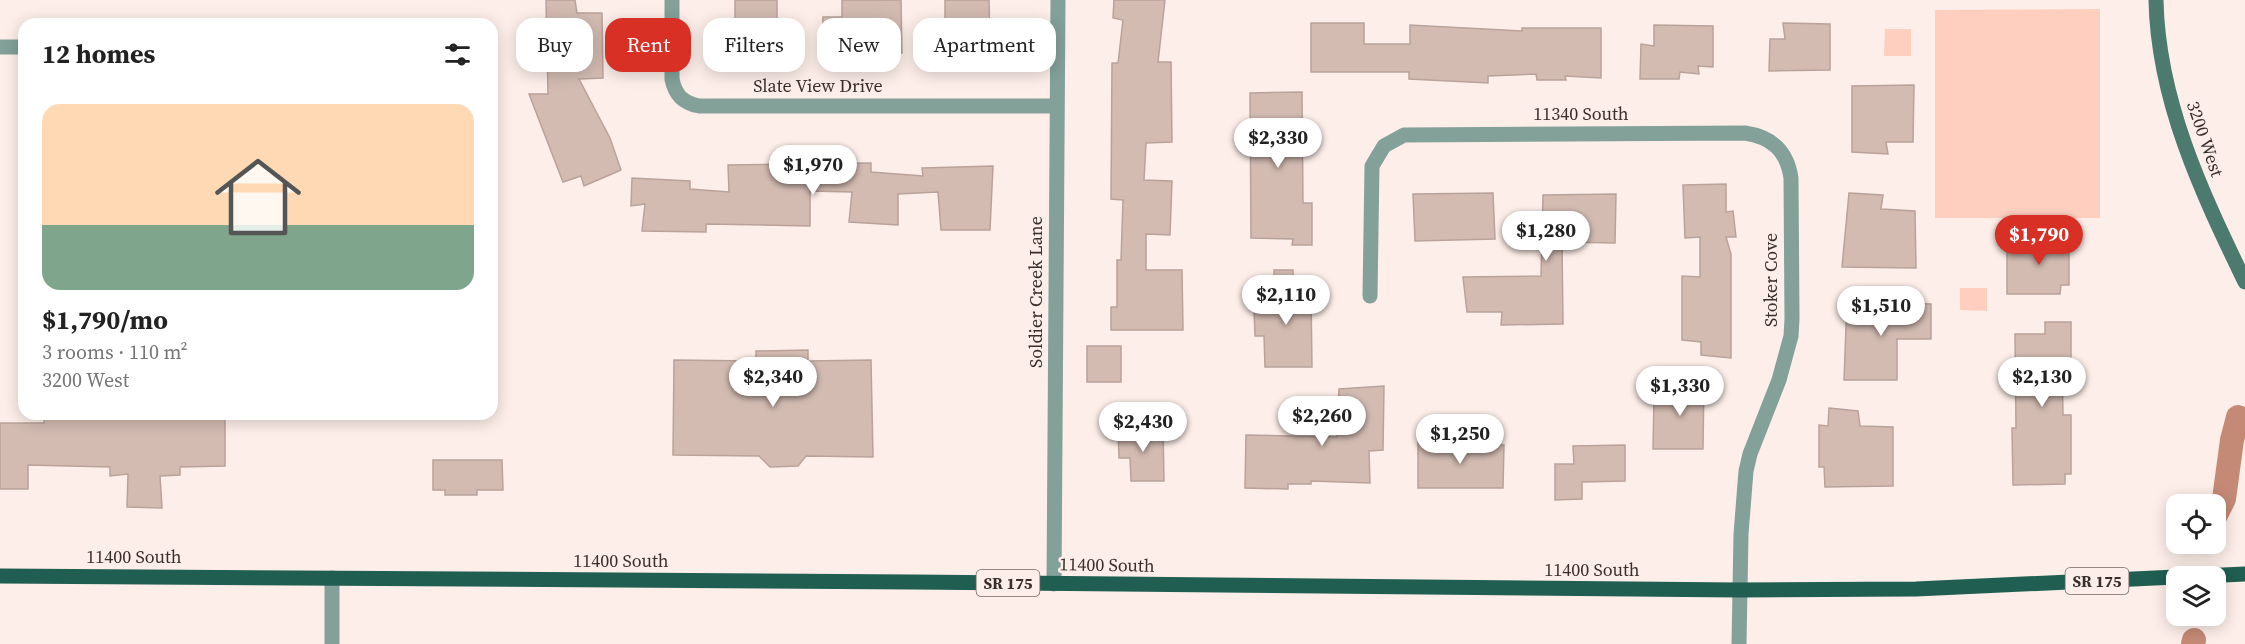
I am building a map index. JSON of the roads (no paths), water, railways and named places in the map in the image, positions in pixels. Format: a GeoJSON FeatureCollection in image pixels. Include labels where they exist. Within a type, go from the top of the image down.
{"type":"FeatureCollection","features":[{"type":"Feature","properties":{"kind":"main road"},"geometry":{"type":"LineString","coordinates":[[2226,575],[2245,574]]}},
{"type":"Feature","properties":{"kind":"main road","name":"11400 South"},"geometry":{"type":"LineString","coordinates":[[0,576],[1739,590],[1916,589],[2166,577]]}},
{"type":"Feature","properties":{"kind":"street","name":"Slate View Drive"},"geometry":{"type":"LineString","coordinates":[[672,0],[672,80],[674,90],[689,104],[699,106],[1057,106]]}},
{"type":"Feature","properties":{"kind":"street","name":"Soldier Creek Lane"},"geometry":{"type":"LineString","coordinates":[[1054,584],[1058,0]]}},
{"type":"Feature","properties":{"kind":"street","name":"3200 West"},"geometry":{"type":"LineString","coordinates":[[2156,0],[2163,70],[2179,133],[2206,202],[2245,282]]}},
{"type":"Feature","properties":{"kind":"street"},"geometry":{"type":"LineString","coordinates":[[0,47],[18,47]]}},
{"type":"Feature","properties":{"kind":"street","name":"11340 South"},"geometry":{"type":"LineString","coordinates":[[1370,296],[1372,166],[1384,146],[1393,139],[1415,133],[1745,133],[1757,135],[1778,146]]}},
{"type":"Feature","properties":{"kind":"street","name":"Stoker Cove"},"geometry":{"type":"LineString","coordinates":[[1739,644],[1739,590],[1746,471],[1750,454],[1779,380],[1788,350],[1792,319],[1791,178],[1789,166],[1778,146]]}},
{"type":"Feature","properties":{"kind":"street"},"geometry":{"type":"LineString","coordinates":[[332,578],[332,644]]}},
{"type":"Feature","properties":{"kind":"waterway"},"geometry":{"type":"LineString","coordinates":[[2225,494],[2232,440],[2238,417]]}},
{"type":"Feature","properties":{"kind":"waterway"},"geometry":{"type":"LineString","coordinates":[[2193,644],[2194,640]]}}]}
